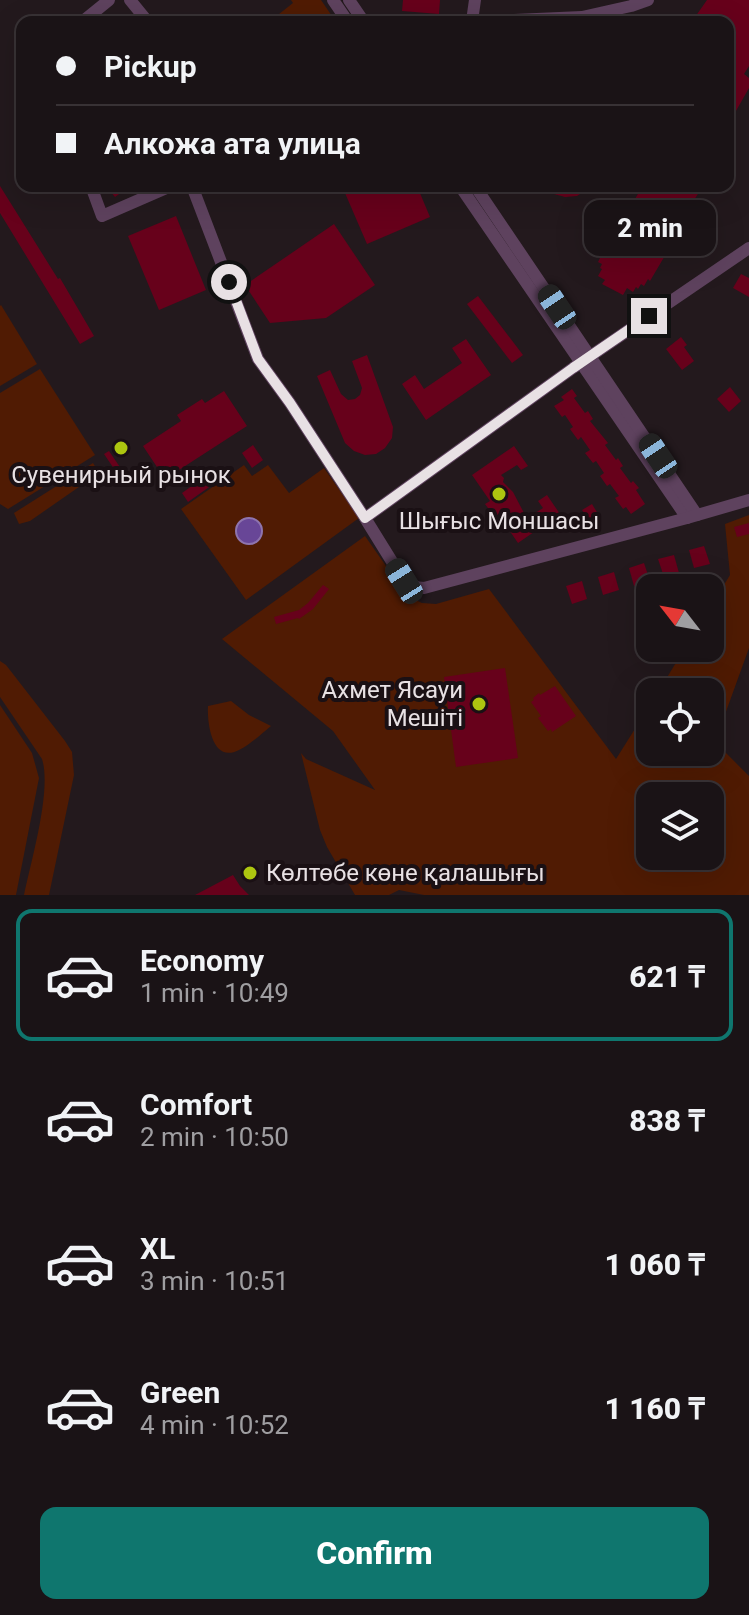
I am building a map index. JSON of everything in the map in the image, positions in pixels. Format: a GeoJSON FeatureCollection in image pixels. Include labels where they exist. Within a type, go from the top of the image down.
{"type":"FeatureCollection","features":[{"type":"Feature","properties":{"kind":"street"},"geometry":{"type":"LineString","coordinates":[[89,16],[109,0]]}},
{"type":"Feature","properties":{"kind":"street"},"geometry":{"type":"LineString","coordinates":[[130,0],[143,16]]}},
{"type":"Feature","properties":{"kind":"street"},"geometry":{"type":"LineString","coordinates":[[584,16],[611,5],[648,0]]}},
{"type":"Feature","properties":{"kind":"street"},"geometry":{"type":"LineString","coordinates":[[93,192],[102,216],[157,192]]}},
{"type":"Feature","properties":{"kind":"street"},"geometry":{"type":"LineString","coordinates":[[194,192],[258,359],[290,403],[404,581],[414,587],[424,588],[749,500]]}},
{"type":"Feature","properties":{"kind":"street"},"geometry":{"type":"LineString","coordinates":[[464,192],[586,360]]}},
{"type":"Feature","properties":{"kind":"street"},"geometry":{"type":"LineString","coordinates":[[479,192],[586,360],[692,517]]}},
{"type":"Feature","properties":{"kind":"street"},"geometry":{"type":"LineString","coordinates":[[365,518],[749,248]]}},
{"type":"Feature","properties":{"kind":"shaded area"},"geometry":{"type":"Polygon","coordinates":[[[291,0],[321,0],[332,16],[277,16],[293,3],[291,0]]]}},
{"type":"Feature","properties":{"kind":"shaded area"},"geometry":{"type":"Polygon","coordinates":[[[0,306],[37,364],[0,386],[0,306]]]}},
{"type":"Feature","properties":{"kind":"shaded area"},"geometry":{"type":"Polygon","coordinates":[[[40,369],[95,455],[8,509],[0,504],[0,393],[40,369]]]}},
{"type":"Feature","properties":{"kind":"shaded area"},"geometry":{"type":"Polygon","coordinates":[[[93,463],[99,473],[30,521],[19,524],[14,513],[93,463]]]}},
{"type":"Feature","properties":{"kind":"shaded area"},"geometry":{"type":"Polygon","coordinates":[[[244,465],[252,476],[268,465],[289,493],[324,468],[359,518],[246,600],[181,509],[244,465]]]}},
{"type":"Feature","properties":{"kind":"shaded area"},"geometry":{"type":"Polygon","coordinates":[[[749,515],[749,648],[724,717],[724,678],[667,678],[676,662],[724,662],[724,585],[730,575],[725,524],[749,515]]]}},
{"type":"Feature","properties":{"kind":"shaded area"},"geometry":{"type":"Polygon","coordinates":[[[249,518],[258,522],[262,531],[258,540],[249,544],[240,540],[236,531],[240,522],[249,518]]]}},
{"type":"Feature","properties":{"kind":"shaded area"},"geometry":{"type":"Polygon","coordinates":[[[365,536],[407,596],[422,603],[436,604],[489,589],[616,759],[636,727],[636,766],[724,766],[724,751],[749,776],[749,895],[424,895],[399,890],[389,895],[355,895],[320,830],[301,753],[306,759],[375,790],[333,731],[222,639],[365,536]]]}},
{"type":"Feature","properties":{"kind":"shaded area"},"geometry":{"type":"Polygon","coordinates":[[[0,661],[72,752],[74,775],[49,895],[24,895],[39,826],[44,772],[42,759],[0,697],[0,661]]]}},
{"type":"Feature","properties":{"kind":"shaded area"},"geometry":{"type":"Polygon","coordinates":[[[231,701],[271,726],[247,745],[230,753],[217,747],[213,740],[208,706],[231,701]]]}},
{"type":"Feature","properties":{"kind":"shaded area"},"geometry":{"type":"Polygon","coordinates":[[[0,705],[32,753],[39,778],[16,895],[0,895],[0,705]]]}},
{"type":"Feature","properties":{"kind":"building"},"geometry":{"type":"Polygon","coordinates":[[[403,0],[440,0],[439,14],[402,11],[403,0]]]}},
{"type":"Feature","properties":{"kind":"building"},"geometry":{"type":"Polygon","coordinates":[[[707,0],[749,0],[749,66],[744,74],[749,78],[749,88],[734,114],[734,16],[696,16],[707,0]]]}},
{"type":"Feature","properties":{"kind":"building"},"geometry":{"type":"Polygon","coordinates":[[[0,186],[94,336],[80,344],[0,213],[0,186]]]}},
{"type":"Feature","properties":{"kind":"building"},"geometry":{"type":"Polygon","coordinates":[[[345,192],[420,192],[430,217],[367,244],[345,192]]]}},
{"type":"Feature","properties":{"kind":"building"},"geometry":{"type":"Polygon","coordinates":[[[551,192],[583,192],[565,197],[551,192]]]}},
{"type":"Feature","properties":{"kind":"building"},"geometry":{"type":"Polygon","coordinates":[[[639,192],[699,192],[669,240],[673,242],[650,281],[648,279],[644,286],[641,284],[633,292],[627,288],[623,295],[602,284],[605,280],[598,276],[602,264],[598,262],[626,205],[630,208],[639,192]]]}},
{"type":"Feature","properties":{"kind":"building"},"geometry":{"type":"Polygon","coordinates":[[[176,216],[206,290],[159,310],[128,236],[176,216]]]}},
{"type":"Feature","properties":{"kind":"building"},"geometry":{"type":"Polygon","coordinates":[[[334,224],[375,285],[326,318],[270,323],[245,285],[334,224]]]}},
{"type":"Feature","properties":{"kind":"building"},"geometry":{"type":"Polygon","coordinates":[[[741,274],[749,278],[749,297],[733,288],[741,274]]]}},
{"type":"Feature","properties":{"kind":"building"},"geometry":{"type":"Polygon","coordinates":[[[478,296],[523,355],[512,363],[467,304],[478,296]]]}},
{"type":"Feature","properties":{"kind":"building"},"geometry":{"type":"Polygon","coordinates":[[[681,337],[694,361],[682,370],[666,349],[681,337]]]}},
{"type":"Feature","properties":{"kind":"building"},"geometry":{"type":"Polygon","coordinates":[[[466,339],[491,375],[426,420],[402,384],[415,375],[424,389],[462,363],[452,348],[466,339]]]}},
{"type":"Feature","properties":{"kind":"building"},"geometry":{"type":"Polygon","coordinates":[[[367,355],[393,427],[392,438],[385,448],[376,454],[365,455],[345,443],[317,376],[330,370],[341,394],[348,400],[355,399],[362,388],[352,361],[367,355]]]}},
{"type":"Feature","properties":{"kind":"building"},"geometry":{"type":"Polygon","coordinates":[[[730,387],[741,401],[729,412],[717,399],[730,387]]]}},
{"type":"Feature","properties":{"kind":"building"},"geometry":{"type":"Polygon","coordinates":[[[572,389],[577,396],[574,398],[585,413],[588,411],[593,419],[590,421],[608,443],[605,445],[623,466],[620,468],[639,488],[636,490],[645,504],[631,514],[626,507],[623,509],[615,498],[619,496],[600,476],[604,473],[596,461],[593,463],[585,453],[590,450],[581,437],[578,440],[565,415],[562,417],[554,406],[564,400],[561,397],[572,389]]]}},
{"type":"Feature","properties":{"kind":"building"},"geometry":{"type":"Polygon","coordinates":[[[224,391],[247,426],[165,479],[143,446],[181,421],[177,415],[202,399],[205,403],[224,391]]]}},
{"type":"Feature","properties":{"kind":"building"},"geometry":{"type":"Polygon","coordinates":[[[253,445],[263,460],[252,468],[242,453],[253,445]]]}},
{"type":"Feature","properties":{"kind":"building","name":"Шығыс Моншасы"},"geometry":{"type":"Polygon","coordinates":[[[514,446],[528,466],[521,470],[517,465],[501,475],[503,482],[529,517],[543,508],[538,501],[547,495],[560,514],[518,543],[500,517],[496,519],[485,504],[490,501],[472,475],[514,446]]]}},
{"type":"Feature","properties":{"kind":"building"},"geometry":{"type":"Polygon","coordinates":[[[109,451],[126,476],[121,479],[104,454],[109,451]]]}},
{"type":"Feature","properties":{"kind":"building"},"geometry":{"type":"Polygon","coordinates":[[[206,476],[212,485],[188,502],[182,493],[206,476]]]}},
{"type":"Feature","properties":{"kind":"building"},"geometry":{"type":"Polygon","coordinates":[[[592,504],[598,514],[589,520],[582,510],[592,504]]]}},
{"type":"Feature","properties":{"kind":"building"},"geometry":{"type":"Polygon","coordinates":[[[749,523],[749,534],[737,537],[734,527],[749,523]]]}},
{"type":"Feature","properties":{"kind":"building"},"geometry":{"type":"Polygon","coordinates":[[[704,546],[710,564],[694,568],[689,550],[704,546]]]}},
{"type":"Feature","properties":{"kind":"building"},"geometry":{"type":"Polygon","coordinates":[[[674,555],[679,573],[663,574],[658,559],[674,555]]]}},
{"type":"Feature","properties":{"kind":"building"},"geometry":{"type":"Polygon","coordinates":[[[644,563],[648,574],[636,574],[634,586],[629,568],[644,563]]]}},
{"type":"Feature","properties":{"kind":"building"},"geometry":{"type":"Polygon","coordinates":[[[614,572],[619,590],[603,595],[598,577],[614,572]]]}},
{"type":"Feature","properties":{"kind":"building"},"geometry":{"type":"Polygon","coordinates":[[[582,581],[587,599],[572,604],[566,586],[582,581]]]}},
{"type":"Feature","properties":{"kind":"building"},"geometry":{"type":"Polygon","coordinates":[[[323,585],[329,589],[313,609],[299,619],[276,624],[274,617],[299,610],[323,585]]]}},
{"type":"Feature","properties":{"kind":"building","name":"Ахмет Ясауи Мешіті"},"geometry":{"type":"Polygon","coordinates":[[[505,668],[518,758],[456,767],[444,677],[505,668]]]}},
{"type":"Feature","properties":{"kind":"building"},"geometry":{"type":"Polygon","coordinates":[[[555,686],[576,716],[552,732],[538,718],[541,716],[531,702],[539,693],[555,686]]]}},
{"type":"Feature","properties":{"kind":"building"},"geometry":{"type":"Polygon","coordinates":[[[233,875],[249,895],[195,895],[233,875]]]}},
{"type":"Feature","properties":{"kind":"place","name":"Сувенирный рынок"},"geometry":{"type":"Point","coordinates":[121,448]}},
{"type":"Feature","properties":{"kind":"place","name":"Шығыс Моншасы"},"geometry":{"type":"Point","coordinates":[499,494]}},
{"type":"Feature","properties":{"kind":"place","name":"Ахмет Ясауи Мешіті"},"geometry":{"type":"Point","coordinates":[479,704]}},
{"type":"Feature","properties":{"kind":"place","name":"Көлтөбе көне қалашығы"},"geometry":{"type":"Point","coordinates":[250,873]}},
{"type":"Feature","properties":{"kind":"route"},"geometry":{"type":"LineString","coordinates":[[229,282],[258,359],[365,518],[649,316]]}}]}
